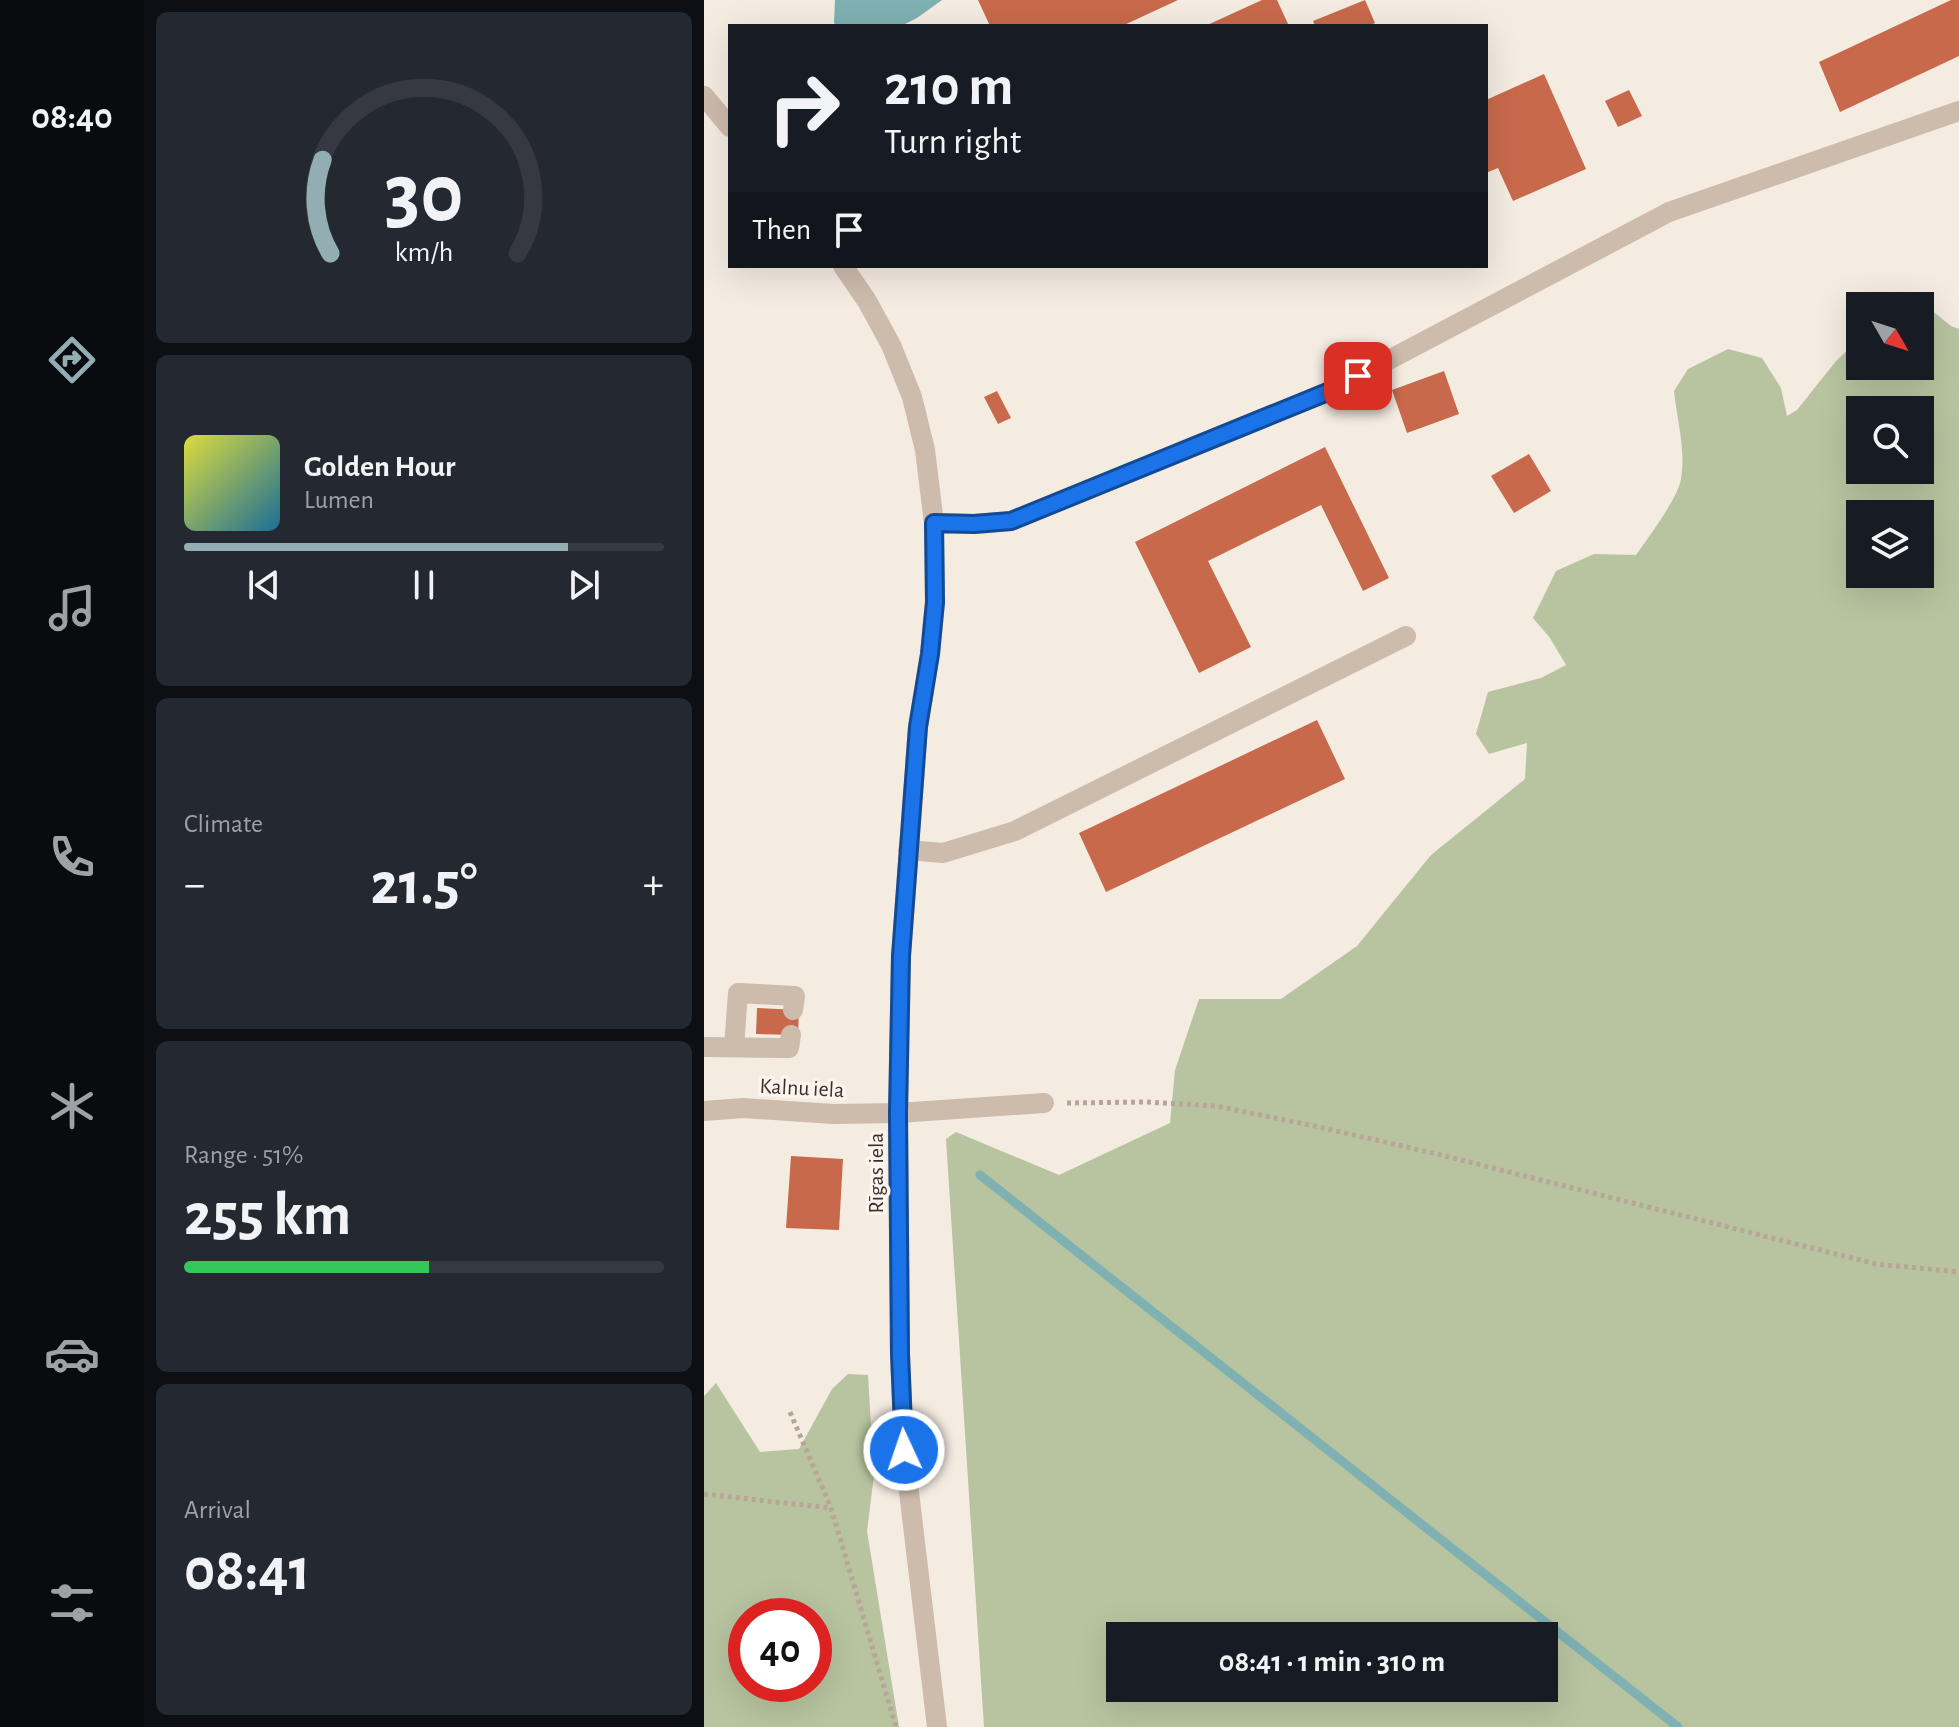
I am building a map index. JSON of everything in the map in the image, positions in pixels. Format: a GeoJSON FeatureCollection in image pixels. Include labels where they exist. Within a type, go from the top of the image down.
{"type":"FeatureCollection","features":[{"type":"Feature","properties":{"kind":"street"},"geometry":{"type":"LineString","coordinates":[[704,96],[728,125]]}},
{"type":"Feature","properties":{"kind":"street"},"geometry":{"type":"LineString","coordinates":[[934,523],[1011,521],[1330,391],[1669,212],[1959,111]]}},
{"type":"Feature","properties":{"kind":"street","name":"Rīgas iela"},"geometry":{"type":"LineString","coordinates":[[844,268],[891,345],[912,397],[925,450],[934,523],[935,602],[918,727],[901,956],[898,1113],[904,1450],[937,1727]]}},
{"type":"Feature","properties":{"kind":"street"},"geometry":{"type":"LineString","coordinates":[[908,850],[943,853],[1015,831],[1406,636]]}},
{"type":"Feature","properties":{"kind":"street"},"geometry":{"type":"LineString","coordinates":[[734,1047],[738,993],[795,996],[793,1010]]}},
{"type":"Feature","properties":{"kind":"street"},"geometry":{"type":"LineString","coordinates":[[704,1047],[789,1048],[791,1035]]}},
{"type":"Feature","properties":{"kind":"street","name":"Kalnu iela"},"geometry":{"type":"LineString","coordinates":[[704,1111],[743,1108],[833,1114],[898,1113],[1044,1103]]}},
{"type":"Feature","properties":{"kind":"path"},"geometry":{"type":"LineString","coordinates":[[1044,1103],[1146,1102],[1216,1106],[1437,1154],[1876,1264],[1959,1272]]}},
{"type":"Feature","properties":{"kind":"path"},"geometry":{"type":"LineString","coordinates":[[790,1412],[831,1508],[896,1727]]}},
{"type":"Feature","properties":{"kind":"path"},"geometry":{"type":"LineString","coordinates":[[704,1494],[831,1508]]}},
{"type":"Feature","properties":{"kind":"green space"},"geometry":{"type":"Polygon","coordinates":[[[1934,312],[1959,329],[1959,1727],[984,1727],[946,1139],[956,1132],[1059,1175],[1170,1123],[1175,1070],[1199,999],[1281,999],[1357,946],[1431,855],[1525,779],[1527,743],[1489,754],[1476,734],[1488,692],[1541,678],[1566,665],[1550,638],[1533,618],[1556,571],[1594,554],[1636,555],[1669,507],[1679,487],[1682,468],[1674,391],[1688,369],[1728,349],[1762,358],[1781,388],[1787,416],[1797,410],[1846,351],[1846,380],[1934,380],[1934,312]]]}},
{"type":"Feature","properties":{"kind":"green space"},"geometry":{"type":"Polygon","coordinates":[[[848,1374],[868,1375],[874,1475],[867,1531],[899,1727],[704,1727],[704,1396],[716,1383],[760,1452],[799,1449],[832,1389],[848,1374]]]}},
{"type":"Feature","properties":{"kind":"water"},"geometry":{"type":"Polygon","coordinates":[[[835,0],[942,0],[905,24],[834,23],[835,0]]]}},
{"type":"Feature","properties":{"kind":"building"},"geometry":{"type":"Polygon","coordinates":[[[978,0],[1178,0],[1126,24],[989,24],[978,0]]]}},
{"type":"Feature","properties":{"kind":"building"},"geometry":{"type":"Polygon","coordinates":[[[1262,0],[1277,0],[1288,24],[1209,24],[1262,0]]]}},
{"type":"Feature","properties":{"kind":"building"},"geometry":{"type":"Polygon","coordinates":[[[1365,0],[1375,23],[1314,24],[1313,21],[1365,0]]]}},
{"type":"Feature","properties":{"kind":"building"},"geometry":{"type":"Polygon","coordinates":[[[1951,0],[1959,0],[1959,56],[1840,112],[1819,62],[1951,0]]]}},
{"type":"Feature","properties":{"kind":"building"},"geometry":{"type":"Polygon","coordinates":[[[1544,74],[1586,169],[1513,201],[1498,168],[1488,172],[1488,99],[1544,74]]]}},
{"type":"Feature","properties":{"kind":"building"},"geometry":{"type":"Polygon","coordinates":[[[1629,90],[1642,116],[1618,127],[1605,101],[1629,90]]]}},
{"type":"Feature","properties":{"kind":"building"},"geometry":{"type":"Polygon","coordinates":[[[1444,371],[1459,414],[1407,433],[1392,390],[1444,371]]]}},
{"type":"Feature","properties":{"kind":"building"},"geometry":{"type":"Polygon","coordinates":[[[997,391],[1011,418],[998,424],[984,397],[997,391]]]}},
{"type":"Feature","properties":{"kind":"building"},"geometry":{"type":"Polygon","coordinates":[[[1325,447],[1389,578],[1363,591],[1321,505],[1208,561],[1251,647],[1199,673],[1135,542],[1325,447]]]}},
{"type":"Feature","properties":{"kind":"building"},"geometry":{"type":"Polygon","coordinates":[[[1529,454],[1551,491],[1514,513],[1491,476],[1529,454]]]}},
{"type":"Feature","properties":{"kind":"building"},"geometry":{"type":"Polygon","coordinates":[[[1317,720],[1345,779],[1106,892],[1079,833],[1317,720]]]}},
{"type":"Feature","properties":{"kind":"building"},"geometry":{"type":"Polygon","coordinates":[[[757,1008],[799,1010],[798,1035],[756,1034],[757,1008]]]}},
{"type":"Feature","properties":{"kind":"building"},"geometry":{"type":"Polygon","coordinates":[[[791,1156],[843,1159],[839,1230],[786,1228],[791,1156]]]}},
{"type":"Feature","properties":{"kind":"waterway"},"geometry":{"type":"LineString","coordinates":[[980,1175],[1678,1727]]}},
{"type":"Feature","properties":{"kind":"route"},"geometry":{"type":"LineString","coordinates":[[904,1450],[898,1113],[901,956],[918,727],[935,602],[934,523],[1011,521],[1330,391],[1358,376]]}}]}
